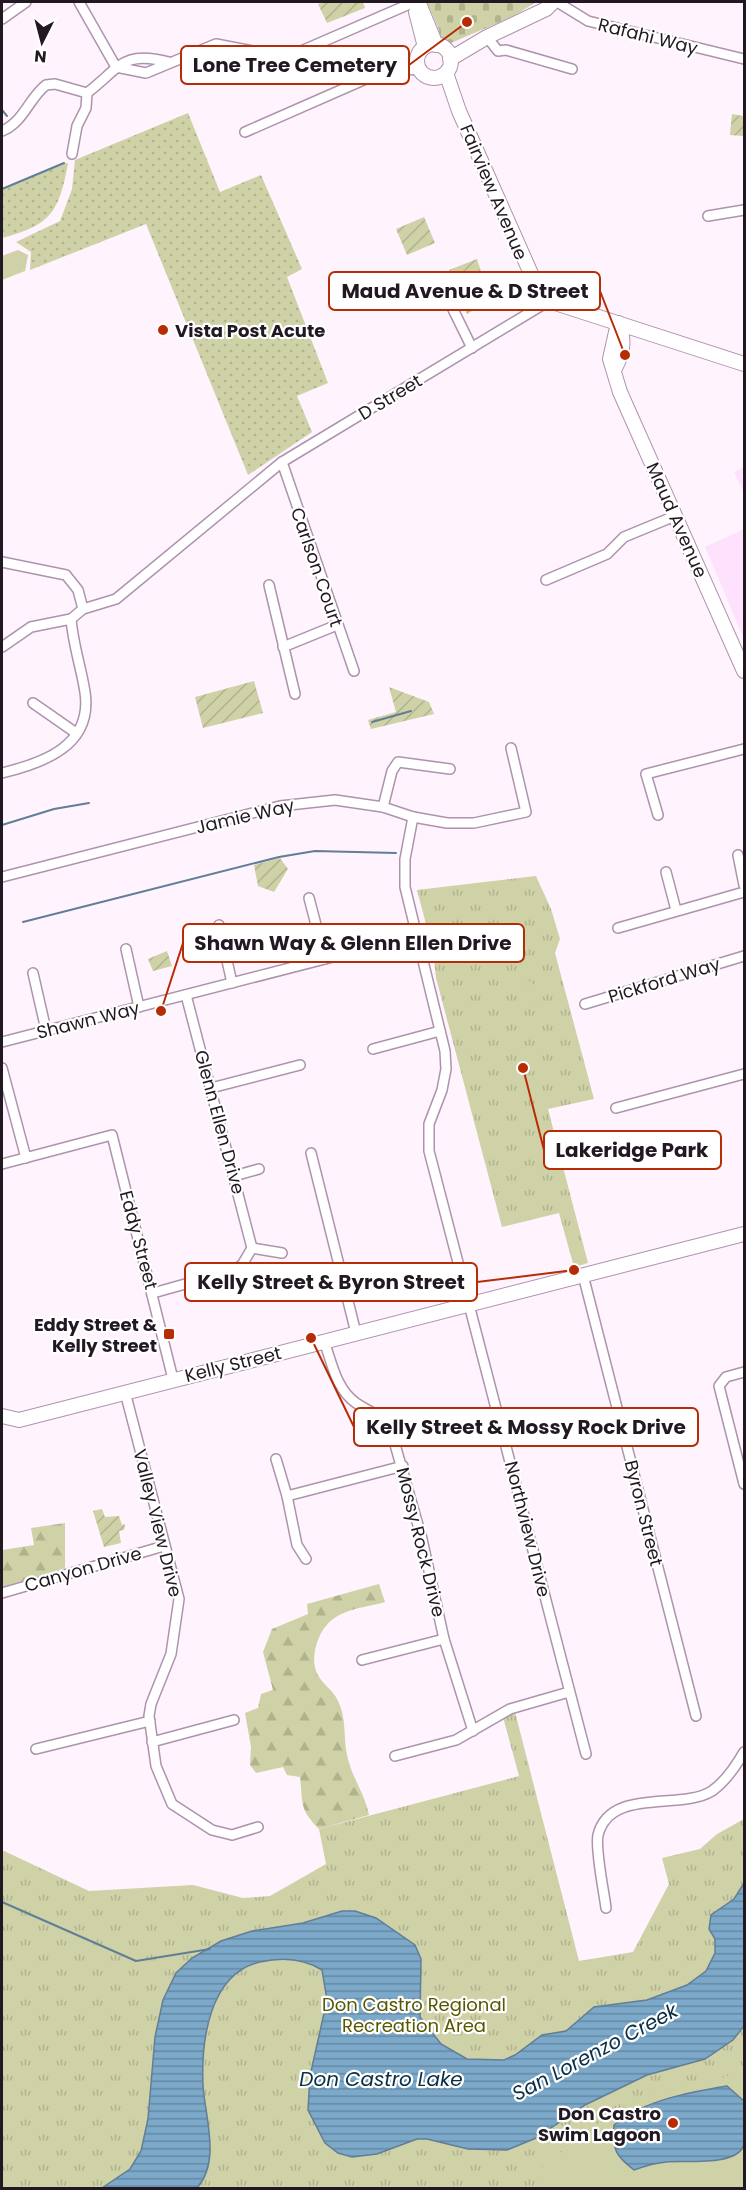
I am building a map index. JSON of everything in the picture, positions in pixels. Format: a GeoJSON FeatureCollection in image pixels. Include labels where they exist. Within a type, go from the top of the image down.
{"type":"FeatureCollection","features":[{"type":"Feature","properties":{"kind":"street"},"geometry":{"type":"LineString","coordinates":[[2,19],[26,2]]}},
{"type":"Feature","properties":{"kind":"street"},"geometry":{"type":"LineString","coordinates":[[79,2],[116,67],[146,73],[216,44],[279,56],[299,52],[415,2]]}},
{"type":"Feature","properties":{"kind":"street","name":"Fairview Avenue"},"geometry":{"type":"LineString","coordinates":[[415,2],[420,6],[440,59],[452,104],[459,111],[526,266],[540,294],[549,301]]}},
{"type":"Feature","properties":{"kind":"street"},"geometry":{"type":"LineString","coordinates":[[440,59],[427,77],[418,66],[419,54],[440,59],[467,51],[471,46],[487,37],[546,9],[555,2]]}},
{"type":"Feature","properties":{"kind":"street","name":"Rafahi Way"},"geometry":{"type":"LineString","coordinates":[[555,2],[588,21],[744,59]]}},
{"type":"Feature","properties":{"kind":"street"},"geometry":{"type":"LineString","coordinates":[[487,37],[498,51],[506,50],[572,69]]}},
{"type":"Feature","properties":{"kind":"street"},"geometry":{"type":"LineString","coordinates":[[72,154],[77,126],[86,108],[87,93],[116,67],[135,58],[146,56],[169,62]]}},
{"type":"Feature","properties":{"kind":"street"},"geometry":{"type":"LineString","coordinates":[[135,58],[135,72]]}},
{"type":"Feature","properties":{"kind":"street"},"geometry":{"type":"LineString","coordinates":[[245,132],[375,75],[418,66]]}},
{"type":"Feature","properties":{"kind":"street"},"geometry":{"type":"LineString","coordinates":[[2,131],[9,128],[22,115],[46,85],[55,84],[87,93]]}},
{"type":"Feature","properties":{"kind":"street"},"geometry":{"type":"LineString","coordinates":[[708,216],[744,210]]}},
{"type":"Feature","properties":{"kind":"street"},"geometry":{"type":"LineString","coordinates":[[434,286],[446,295],[472,348]]}},
{"type":"Feature","properties":{"kind":"street"},"geometry":{"type":"LineString","coordinates":[[549,301],[744,364]]}},
{"type":"Feature","properties":{"kind":"street","name":"D Street"},"geometry":{"type":"LineString","coordinates":[[71,619],[83,609],[116,599],[282,462],[549,301]]}},
{"type":"Feature","properties":{"kind":"street"},"geometry":{"type":"LineString","coordinates":[[593,315],[611,345]]}},
{"type":"Feature","properties":{"kind":"street"},"geometry":{"type":"LineString","coordinates":[[615,368],[620,359],[624,336],[618,323]]}},
{"type":"Feature","properties":{"kind":"street","name":"Maud Avenue"},"geometry":{"type":"LineString","coordinates":[[618,323],[611,345],[610,359],[615,368],[620,392],[744,671]]}},
{"type":"Feature","properties":{"kind":"street","name":"Carlson Court"},"geometry":{"type":"LineString","coordinates":[[282,462],[354,671]]}},
{"type":"Feature","properties":{"kind":"street"},"geometry":{"type":"LineString","coordinates":[[546,580],[607,554],[624,537],[675,516]]}},
{"type":"Feature","properties":{"kind":"street"},"geometry":{"type":"LineString","coordinates":[[2,562],[66,574],[78,590],[83,609]]}},
{"type":"Feature","properties":{"kind":"street"},"geometry":{"type":"LineString","coordinates":[[269,585],[295,694]]}},
{"type":"Feature","properties":{"kind":"street"},"geometry":{"type":"LineString","coordinates":[[2,647],[31,627],[71,619],[85,695],[84,709],[76,733],[64,748],[48,759],[2,774]]}},
{"type":"Feature","properties":{"kind":"street"},"geometry":{"type":"LineString","coordinates":[[283,646],[337,625]]}},
{"type":"Feature","properties":{"kind":"street"},"geometry":{"type":"LineString","coordinates":[[33,703],[76,733]]}},
{"type":"Feature","properties":{"kind":"street","name":"Jamie Way"},"geometry":{"type":"LineString","coordinates":[[2,877],[280,806],[335,800],[383,807],[412,817],[447,823],[474,824],[526,812],[511,748]]}},
{"type":"Feature","properties":{"kind":"street"},"geometry":{"type":"LineString","coordinates":[[658,814],[646,774],[744,749]]}},
{"type":"Feature","properties":{"kind":"street"},"geometry":{"type":"LineString","coordinates":[[383,807],[392,771],[398,762],[450,769]]}},
{"type":"Feature","properties":{"kind":"street","name":"Northview Drive"},"geometry":{"type":"LineString","coordinates":[[412,817],[405,859],[405,887],[440,1031],[446,1069],[442,1090],[429,1124],[429,1151],[586,1754]]}},
{"type":"Feature","properties":{"kind":"street"},"geometry":{"type":"LineString","coordinates":[[738,855],[744,885]]}},
{"type":"Feature","properties":{"kind":"street"},"geometry":{"type":"LineString","coordinates":[[666,872],[676,910]]}},
{"type":"Feature","properties":{"kind":"street"},"geometry":{"type":"LineString","coordinates":[[618,928],[744,892]]}},
{"type":"Feature","properties":{"kind":"street"},"geometry":{"type":"LineString","coordinates":[[309,898],[325,959]]}},
{"type":"Feature","properties":{"kind":"street"},"geometry":{"type":"LineString","coordinates":[[219,925],[232,983]]}},
{"type":"Feature","properties":{"kind":"street","name":"Shawn Way"},"geometry":{"type":"LineString","coordinates":[[2,1042],[418,935]]}},
{"type":"Feature","properties":{"kind":"street"},"geometry":{"type":"LineString","coordinates":[[126,949],[139,1007]]}},
{"type":"Feature","properties":{"kind":"street","name":"Pickford Way"},"geometry":{"type":"LineString","coordinates":[[585,1004],[744,956]]}},
{"type":"Feature","properties":{"kind":"street"},"geometry":{"type":"LineString","coordinates":[[33,973],[46,1030]]}},
{"type":"Feature","properties":{"kind":"street","name":"Glenn Ellen Drive"},"geometry":{"type":"LineString","coordinates":[[186,995],[252,1248]]}},
{"type":"Feature","properties":{"kind":"street"},"geometry":{"type":"LineString","coordinates":[[373,1049],[440,1031]]}},
{"type":"Feature","properties":{"kind":"street"},"geometry":{"type":"LineString","coordinates":[[211,1088],[300,1065]]}},
{"type":"Feature","properties":{"kind":"street"},"geometry":{"type":"LineString","coordinates":[[2,1068],[26,1158],[2,1164]]}},
{"type":"Feature","properties":{"kind":"street"},"geometry":{"type":"LineString","coordinates":[[616,1108],[744,1074]]}},
{"type":"Feature","properties":{"kind":"street","name":"Eddy Street"},"geometry":{"type":"LineString","coordinates":[[26,1158],[112,1135],[173,1379]]}},
{"type":"Feature","properties":{"kind":"street"},"geometry":{"type":"LineString","coordinates":[[311,1153],[356,1333]]}},
{"type":"Feature","properties":{"kind":"street"},"geometry":{"type":"LineString","coordinates":[[234,1176],[259,1169]]}},
{"type":"Feature","properties":{"kind":"street","name":"Kelly Street"},"geometry":{"type":"LineString","coordinates":[[2,1416],[19,1420],[744,1234]]}},
{"type":"Feature","properties":{"kind":"street"},"geometry":{"type":"LineString","coordinates":[[153,1293],[232,1271],[242,1265],[252,1248],[282,1254]]}},
{"type":"Feature","properties":{"kind":"street","name":"Byron Street"},"geometry":{"type":"LineString","coordinates":[[583,1275],[696,1716]]}},
{"type":"Feature","properties":{"kind":"street","name":"Mossy Rock Drive"},"geometry":{"type":"LineString","coordinates":[[324,1341],[340,1388],[356,1403],[377,1413],[390,1427],[403,1466],[444,1639],[473,1731]]}},
{"type":"Feature","properties":{"kind":"street"},"geometry":{"type":"LineString","coordinates":[[744,1372],[726,1377],[720,1386],[744,1484]]}},
{"type":"Feature","properties":{"kind":"street","name":"Valley View Drive"},"geometry":{"type":"LineString","coordinates":[[125,1392],[179,1599],[171,1654],[151,1700],[150,1721],[156,1766],[172,1804],[212,1830],[232,1835],[258,1827]]}},
{"type":"Feature","properties":{"kind":"street"},"geometry":{"type":"LineString","coordinates":[[276,1459],[287,1496],[297,1545],[306,1559]]}},
{"type":"Feature","properties":{"kind":"street"},"geometry":{"type":"LineString","coordinates":[[287,1496],[403,1466]]}},
{"type":"Feature","properties":{"kind":"street","name":"Canyon Drive"},"geometry":{"type":"LineString","coordinates":[[2,1593],[164,1546]]}},
{"type":"Feature","properties":{"kind":"street"},"geometry":{"type":"LineString","coordinates":[[362,1660],[444,1639]]}},
{"type":"Feature","properties":{"kind":"street"},"geometry":{"type":"LineString","coordinates":[[395,1756],[456,1740],[510,1709],[569,1692]]}},
{"type":"Feature","properties":{"kind":"street"},"geometry":{"type":"LineString","coordinates":[[152,1742],[234,1720]]}},
{"type":"Feature","properties":{"kind":"street"},"geometry":{"type":"LineString","coordinates":[[36,1749],[150,1721]]}},
{"type":"Feature","properties":{"kind":"street"},"geometry":{"type":"LineString","coordinates":[[606,1908],[598,1837],[604,1821],[619,1809],[635,1804],[692,1798],[711,1791],[727,1778],[744,1752]]}},
{"type":"Feature","properties":{"kind":"shaded area"},"geometry":{"type":"Polygon","coordinates":[[[744,467],[744,493],[734,472],[744,467]]]}},
{"type":"Feature","properties":{"kind":"shaded area"},"geometry":{"type":"Polygon","coordinates":[[[744,529],[744,639],[705,547],[744,529]]]}},
{"type":"Feature","properties":{"kind":"green space"},"geometry":{"type":"Polygon","coordinates":[[[363,2],[365,8],[327,23],[318,4],[363,2]]]}},
{"type":"Feature","properties":{"kind":"green space"},"geometry":{"type":"Polygon","coordinates":[[[427,2],[536,2],[514,16],[451,43],[440,39],[439,30],[427,2]]]}},
{"type":"Feature","properties":{"kind":"green space"},"geometry":{"type":"Polygon","coordinates":[[[188,113],[220,192],[261,175],[302,269],[287,277],[328,383],[297,396],[312,432],[248,475],[146,224],[30,270],[31,252],[16,242],[60,221],[72,189],[75,160],[188,113]]]}},
{"type":"Feature","properties":{"kind":"green space"},"geometry":{"type":"Polygon","coordinates":[[[732,114],[743,116],[743,136],[730,135],[732,114]]]}},
{"type":"Feature","properties":{"kind":"green space"},"geometry":{"type":"Polygon","coordinates":[[[68,163],[65,180],[61,194],[50,214],[32,228],[2,238],[2,190],[68,163]]]}},
{"type":"Feature","properties":{"kind":"green space"},"geometry":{"type":"Polygon","coordinates":[[[424,217],[435,243],[407,255],[396,229],[424,217]]]}},
{"type":"Feature","properties":{"kind":"green space"},"geometry":{"type":"Polygon","coordinates":[[[18,250],[28,255],[25,271],[2,280],[2,256],[18,250]]]}},
{"type":"Feature","properties":{"kind":"green space"},"geometry":{"type":"Polygon","coordinates":[[[477,259],[483,278],[471,284],[481,306],[467,314],[449,270],[477,259]]]}},
{"type":"Feature","properties":{"kind":"green space"},"geometry":{"type":"Polygon","coordinates":[[[254,681],[263,713],[203,728],[195,697],[254,681]]]}},
{"type":"Feature","properties":{"kind":"green space"},"geometry":{"type":"Polygon","coordinates":[[[389,687],[429,702],[434,714],[371,729],[368,720],[396,712],[389,687]]]}},
{"type":"Feature","properties":{"kind":"green space"},"geometry":{"type":"Polygon","coordinates":[[[280,858],[288,869],[274,892],[258,886],[254,865],[280,858]]]}},
{"type":"Feature","properties":{"kind":"green space"},"geometry":{"type":"Polygon","coordinates":[[[536,876],[551,909],[560,939],[555,953],[594,1099],[548,1109],[588,1263],[574,1267],[559,1213],[502,1227],[436,978],[433,950],[417,890],[536,876]]]}},
{"type":"Feature","properties":{"kind":"green space"},"geometry":{"type":"Polygon","coordinates":[[[167,951],[172,966],[153,971],[148,959],[167,951]]]}},
{"type":"Feature","properties":{"kind":"green space"},"geometry":{"type":"Polygon","coordinates":[[[527,979],[545,995],[533,1008],[515,992],[527,979]]]}},
{"type":"Feature","properties":{"kind":"green space"},"geometry":{"type":"Polygon","coordinates":[[[102,1509],[105,1517],[119,1516],[122,1525],[125,1524],[124,1530],[119,1531],[121,1543],[104,1547],[93,1511],[102,1509]]]}},
{"type":"Feature","properties":{"kind":"green space"},"geometry":{"type":"Polygon","coordinates":[[[65,1523],[65,1568],[2,1587],[2,1550],[34,1545],[31,1528],[65,1523]]]}},
{"type":"Feature","properties":{"kind":"green space"},"geometry":{"type":"Polygon","coordinates":[[[379,1584],[385,1602],[354,1609],[337,1616],[323,1630],[316,1646],[315,1667],[322,1681],[336,1696],[341,1708],[349,1763],[369,1815],[319,1829],[305,1811],[300,1777],[287,1775],[283,1767],[256,1773],[250,1765],[251,1747],[245,1713],[258,1708],[261,1694],[273,1690],[263,1652],[272,1629],[308,1614],[307,1604],[379,1584]]]}},
{"type":"Feature","properties":{"kind":"green space","name":"Don Castro Regional Recreation Area"},"geometry":{"type":"Polygon","coordinates":[[[515,1712],[579,1961],[633,1952],[669,1884],[662,1858],[700,1849],[717,1834],[744,1819],[744,2188],[2,2188],[2,1850],[89,1891],[193,1885],[243,1898],[270,1896],[326,1864],[319,1829],[519,1776],[503,1717],[515,1712]]]}},
{"type":"Feature","properties":{"kind":"green space","name":"Don Castro Swim Lagoon"},"geometry":{"type":"Polygon","coordinates":[[[744,2067],[744,2188],[543,2188],[540,2169],[607,2118],[652,2095],[720,2079],[744,2067]]]}},
{"type":"Feature","properties":{"kind":"water","name":"Don Castro Lake"},"geometry":{"type":"Polygon","coordinates":[[[744,1883],[744,2026],[733,2040],[705,2059],[647,2075],[585,2105],[536,2138],[507,2150],[468,2149],[427,2139],[417,2139],[377,2154],[352,2157],[338,2153],[325,2143],[308,2110],[310,2076],[327,2000],[322,1970],[307,1963],[292,1960],[276,1959],[260,1962],[243,1969],[229,1980],[212,2012],[207,2030],[203,2068],[210,2152],[204,2177],[197,2188],[102,2188],[130,2169],[141,2151],[148,2119],[155,2037],[163,2000],[176,1973],[192,1958],[221,1941],[252,1931],[303,1923],[342,1911],[355,1911],[376,1918],[415,1945],[421,1959],[420,2017],[441,2044],[467,2059],[504,2060],[515,2055],[542,2035],[566,2031],[594,2007],[647,2000],[687,1985],[706,1971],[715,1953],[715,1939],[709,1929],[711,1915],[734,1899],[744,1883]]]}},
{"type":"Feature","properties":{"kind":"water","name":"Don Castro Swim Lagoon"},"geometry":{"type":"Polygon","coordinates":[[[727,2086],[744,2101],[745,2139],[740,2151],[722,2159],[662,2162],[634,2170],[619,2156],[614,2141],[614,2125],[626,2116],[668,2098],[727,2086]]]}},
{"type":"Feature","properties":{"kind":"waterway"},"geometry":{"type":"LineString","coordinates":[[2,110],[7,116]]}},
{"type":"Feature","properties":{"kind":"waterway"},"geometry":{"type":"LineString","coordinates":[[2,189],[64,163]]}},
{"type":"Feature","properties":{"kind":"waterway"},"geometry":{"type":"LineString","coordinates":[[372,722],[411,711]]}},
{"type":"Feature","properties":{"kind":"waterway"},"geometry":{"type":"LineString","coordinates":[[2,825],[54,809],[89,803]]}},
{"type":"Feature","properties":{"kind":"waterway"},"geometry":{"type":"LineString","coordinates":[[23,922],[279,857],[315,851],[396,853]]}},
{"type":"Feature","properties":{"kind":"waterway"},"geometry":{"type":"LineString","coordinates":[[2,1902],[136,1961],[210,1949]]}},
{"type":"Feature","properties":{"kind":"place","name":"Lone Tree Cemetery"},"geometry":{"type":"Point","coordinates":[467,22]}},
{"type":"Feature","properties":{"kind":"place","name":"Vista Post Acute"},"geometry":{"type":"Point","coordinates":[163,330]}},
{"type":"Feature","properties":{"kind":"place","name":"Maud Avenue & D Street"},"geometry":{"type":"Point","coordinates":[625,355]}},
{"type":"Feature","properties":{"kind":"place","name":"Shawn Way & Glenn Ellen Drive"},"geometry":{"type":"Point","coordinates":[161,1011]}},
{"type":"Feature","properties":{"kind":"place","name":"Lakeridge Park"},"geometry":{"type":"Point","coordinates":[523,1068]}},
{"type":"Feature","properties":{"kind":"place","name":"Kelly Street & Byron Street"},"geometry":{"type":"Point","coordinates":[574,1270]}},
{"type":"Feature","properties":{"kind":"place","name":"Eddy Street & Kelly Street"},"geometry":{"type":"Point","coordinates":[169,1334]}},
{"type":"Feature","properties":{"kind":"place","name":"Kelly Street & Mossy Rock Drive"},"geometry":{"type":"Point","coordinates":[311,1338]}},
{"type":"Feature","properties":{"kind":"place","name":"Don Castro Swim Lagoon"},"geometry":{"type":"Point","coordinates":[673,2123]}},
{"type":"Feature","properties":{"kind":"water label","name":"San Lorenzo Creek"},"geometry":{"type":"Point","coordinates":[595,2052]}}]}
